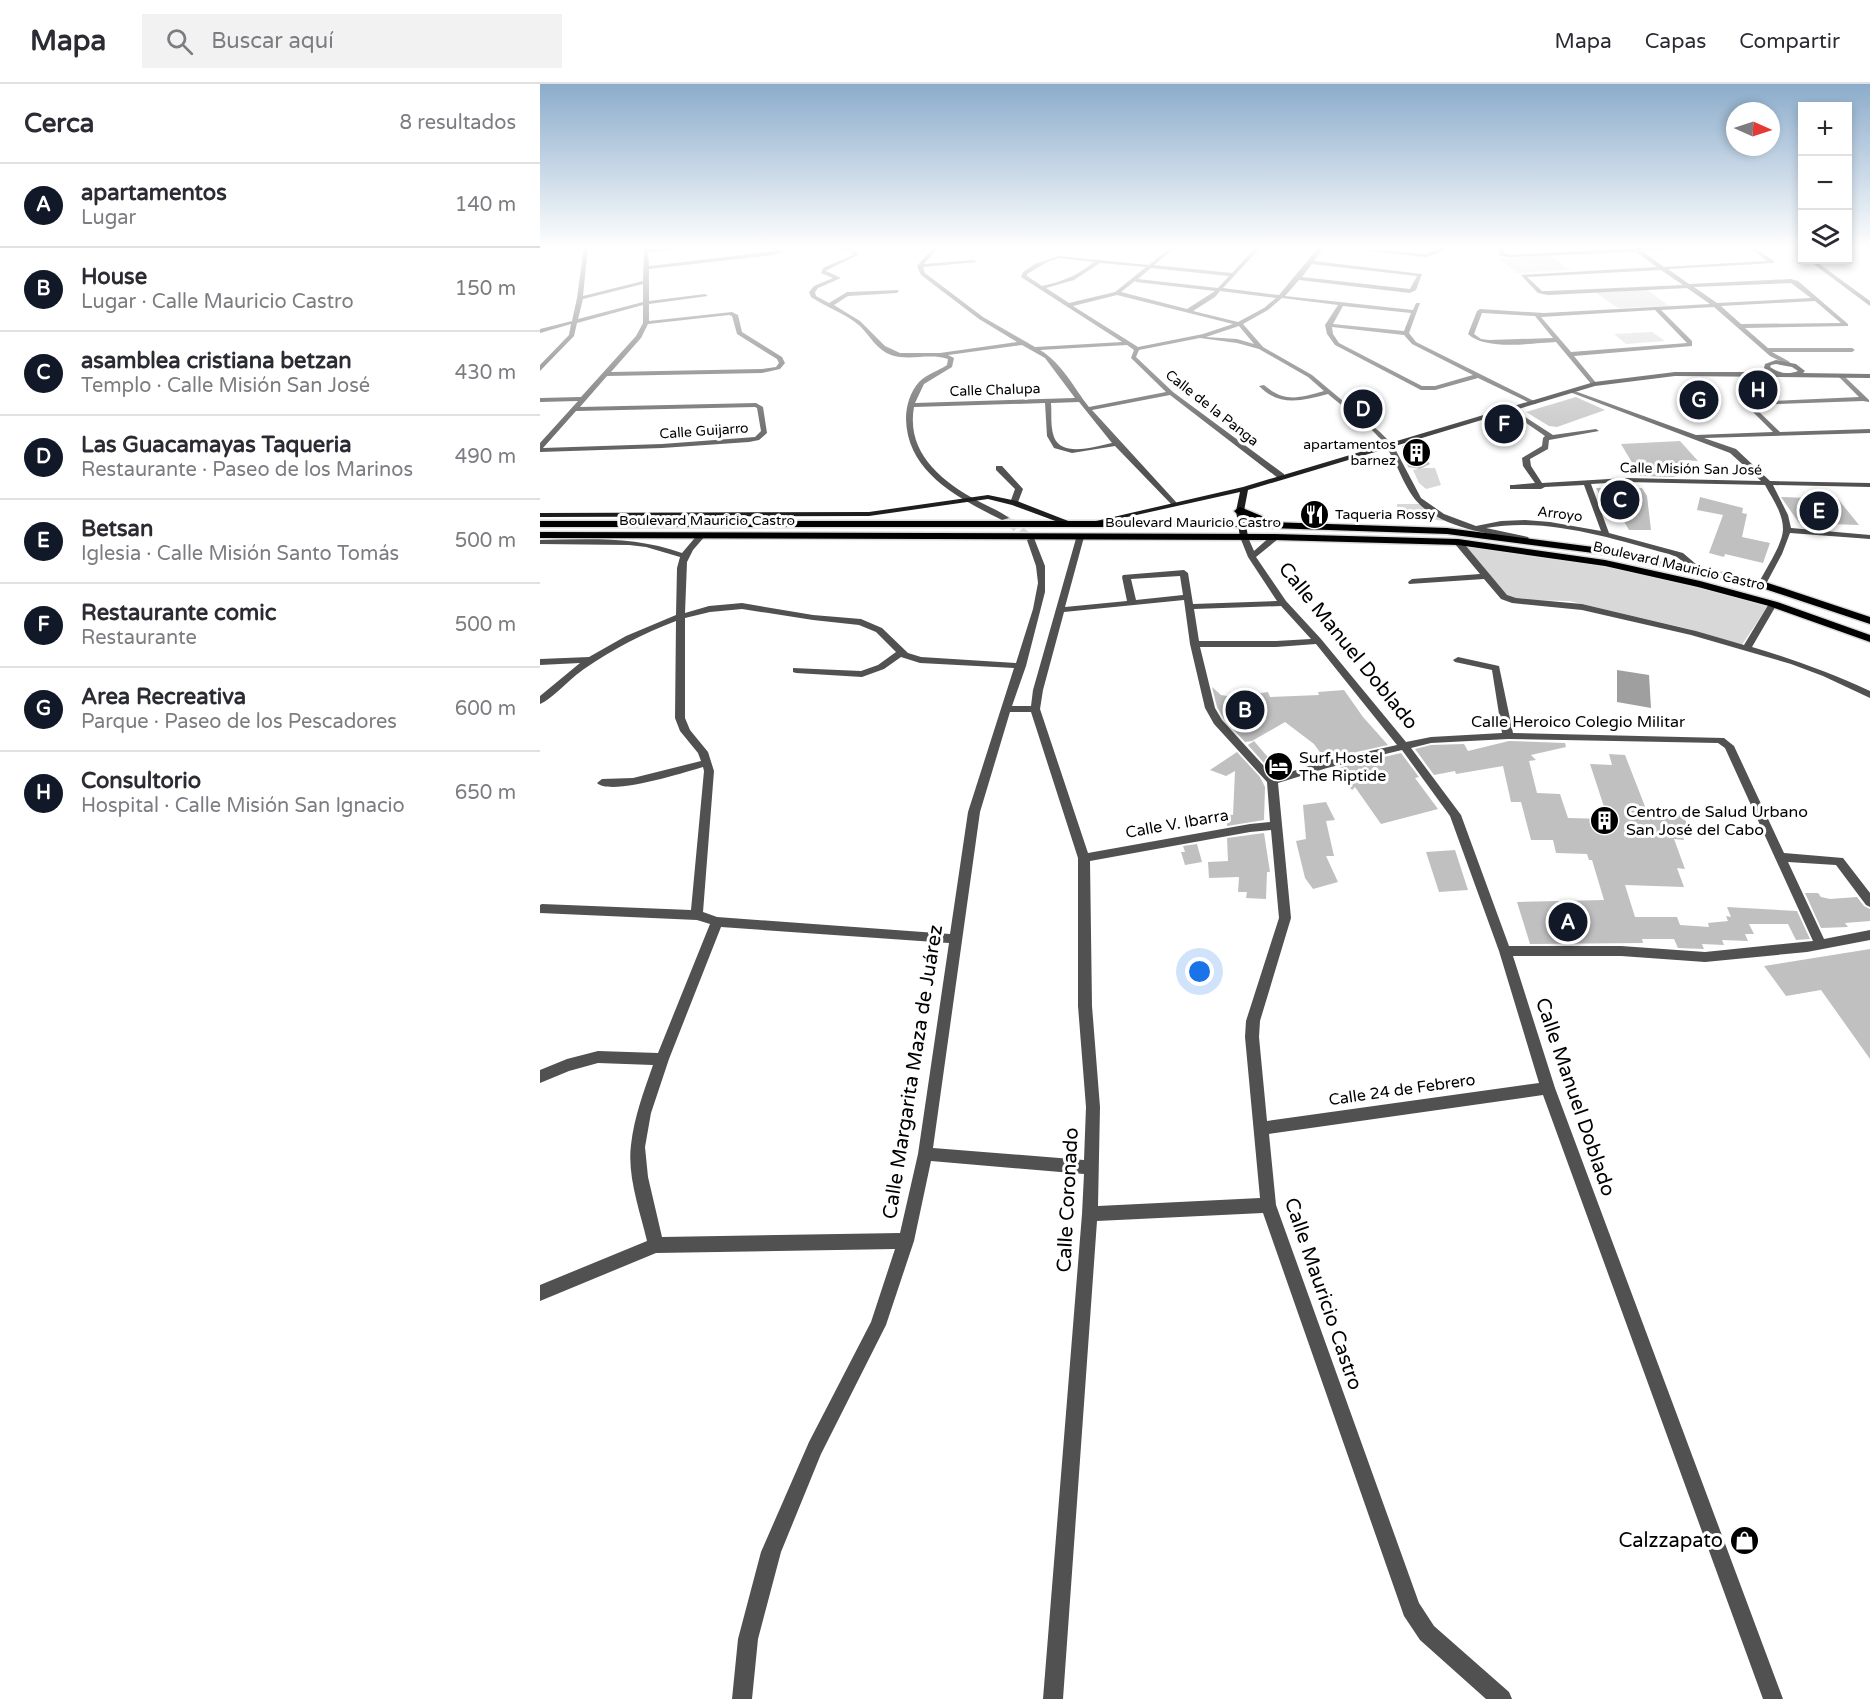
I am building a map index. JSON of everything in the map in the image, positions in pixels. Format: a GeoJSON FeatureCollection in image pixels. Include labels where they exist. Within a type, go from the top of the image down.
{"type":"FeatureCollection","features":[{"type":"Feature","properties":{"kind":"highway"},"geometry":{"type":"LineString","coordinates":[[1242,524],[1270,524]]}},
{"type":"Feature","properties":{"kind":"main road"},"geometry":{"type":"LineString","coordinates":[[771,515],[798,524]]}},
{"type":"Feature","properties":{"kind":"main road","name":"Boulevard Mauricio Castro"},"geometry":{"type":"LineString","coordinates":[[540,524],[1242,524],[1275,537],[1458,542],[1605,563],[1700,584],[1773,604],[1870,639]]}},
{"type":"Feature","properties":{"kind":"main road","name":"Boulevard Mauricio Castro"},"geometry":{"type":"LineString","coordinates":[[540,535],[556,538],[671,535],[1080,537],[1242,524]]}},
{"type":"Feature","properties":{"kind":"main road","name":"Boulevard Mauricio Castro"},"geometry":{"type":"LineString","coordinates":[[1270,524],[1417,529],[1525,539],[1601,550],[1701,573],[1762,584],[1870,621]]}},
{"type":"Feature","properties":{"kind":"street"},"geometry":{"type":"LineString","coordinates":[[540,331],[574,322]]}},
{"type":"Feature","properties":{"kind":"street"},"geometry":{"type":"LineString","coordinates":[[540,369],[568,341],[575,322]]}},
{"type":"Feature","properties":{"kind":"street"},"geometry":{"type":"LineString","coordinates":[[540,449],[639,337],[646,323],[651,322]]}},
{"type":"Feature","properties":{"kind":"street"},"geometry":{"type":"LineString","coordinates":[[607,374],[762,372],[778,368],[782,363],[780,358],[739,333],[737,322]]}},
{"type":"Feature","properties":{"kind":"street"},"geometry":{"type":"LineString","coordinates":[[859,322],[889,352],[901,356],[942,354],[1022,343]]}},
{"type":"Feature","properties":{"kind":"street"},"geometry":{"type":"LineString","coordinates":[[988,322],[1033,349],[1056,366],[1116,444],[1173,504]]}},
{"type":"Feature","properties":{"kind":"street","name":"Calle de la Panga"},"geometry":{"type":"LineString","coordinates":[[1097,322],[1137,349],[1133,357],[1171,393],[1281,476]]}},
{"type":"Feature","properties":{"kind":"street"},"geometry":{"type":"LineString","coordinates":[[1233,322],[1240,324],[1261,348]]}},
{"type":"Feature","properties":{"kind":"street"},"geometry":{"type":"LineString","coordinates":[[1137,349],[1190,338],[1243,322]]}},
{"type":"Feature","properties":{"kind":"street"},"geometry":{"type":"LineString","coordinates":[[1330,322],[1328,335],[1337,344],[1421,388],[1435,388],[1477,376]]}},
{"type":"Feature","properties":{"kind":"street"},"geometry":{"type":"LineString","coordinates":[[1406,333],[1410,322]]}},
{"type":"Feature","properties":{"kind":"street"},"geometry":{"type":"LineString","coordinates":[[1476,322],[1471,334],[1479,340],[1489,342],[1558,340]]}},
{"type":"Feature","properties":{"kind":"street"},"geometry":{"type":"LineString","coordinates":[[1543,322],[1594,384]]}},
{"type":"Feature","properties":{"kind":"street"},"geometry":{"type":"LineString","coordinates":[[1570,354],[1690,345],[1671,322]]}},
{"type":"Feature","properties":{"kind":"street"},"geometry":{"type":"LineString","coordinates":[[1737,322],[1769,352],[1798,367],[1838,376],[1867,401]]}},
{"type":"Feature","properties":{"kind":"street"},"geometry":{"type":"LineString","coordinates":[[1742,326],[1846,325],[1843,322]]}},
{"type":"Feature","properties":{"kind":"street"},"geometry":{"type":"LineString","coordinates":[[1328,325],[1406,333],[1421,348],[1534,403]]}},
{"type":"Feature","properties":{"kind":"street"},"geometry":{"type":"LineString","coordinates":[[1190,338],[1238,341],[1261,348],[1310,376],[1389,444],[1418,499],[1425,506],[1454,523],[1525,539]]}},
{"type":"Feature","properties":{"kind":"street"},"geometry":{"type":"LineString","coordinates":[[1033,349],[1130,343]]}},
{"type":"Feature","properties":{"kind":"street"},"geometry":{"type":"LineString","coordinates":[[1769,352],[1852,350]]}},
{"type":"Feature","properties":{"kind":"street"},"geometry":{"type":"LineString","coordinates":[[1769,352],[1769,365]]}},
{"type":"Feature","properties":{"kind":"street"},"geometry":{"type":"LineString","coordinates":[[942,354],[951,358],[950,366],[923,382],[910,405],[908,422],[918,455],[940,479],[968,500],[1005,518]]}},
{"type":"Feature","properties":{"kind":"street"},"geometry":{"type":"LineString","coordinates":[[1751,374],[1769,365],[1788,363]]}},
{"type":"Feature","properties":{"kind":"street"},"geometry":{"type":"LineString","coordinates":[[1769,365],[1782,374]]}},
{"type":"Feature","properties":{"kind":"street"},"geometry":{"type":"LineString","coordinates":[[1795,375],[1802,371],[1798,367]]}},
{"type":"Feature","properties":{"kind":"street"},"geometry":{"type":"LineString","coordinates":[[1087,524],[1245,489],[1281,476],[1594,384],[1675,374],[1870,376]]}},
{"type":"Feature","properties":{"kind":"street"},"geometry":{"type":"LineString","coordinates":[[1263,386],[1272,396],[1280,398],[1330,393]]}},
{"type":"Feature","properties":{"kind":"street"},"geometry":{"type":"LineString","coordinates":[[1570,391],[1738,454],[1767,483],[1784,515],[1787,530],[1778,554],[1762,584]]}},
{"type":"Feature","properties":{"kind":"street"},"geometry":{"type":"LineString","coordinates":[[1088,409],[1171,393]]}},
{"type":"Feature","properties":{"kind":"street"},"geometry":{"type":"LineString","coordinates":[[540,400],[584,399]]}},
{"type":"Feature","properties":{"kind":"street","name":"Calle Chalupa"},"geometry":{"type":"LineString","coordinates":[[910,405],[1080,400]]}},
{"type":"Feature","properties":{"kind":"street"},"geometry":{"type":"LineString","coordinates":[[1048,401],[1051,438],[1059,446],[1077,450],[1116,444]]}},
{"type":"Feature","properties":{"kind":"street"},"geometry":{"type":"LineString","coordinates":[[1778,433],[1751,407],[1751,403],[1867,401]]}},
{"type":"Feature","properties":{"kind":"street","name":"Calle Guijarro"},"geometry":{"type":"LineString","coordinates":[[540,449],[662,446],[749,440],[757,439],[765,432],[760,407],[756,405],[575,409]]}},
{"type":"Feature","properties":{"kind":"street"},"geometry":{"type":"LineString","coordinates":[[1511,410],[1551,437]]}},
{"type":"Feature","properties":{"kind":"street"},"geometry":{"type":"LineString","coordinates":[[1541,487],[1525,460],[1545,447],[1546,438],[1596,431]]}},
{"type":"Feature","properties":{"kind":"street"},"geometry":{"type":"LineString","coordinates":[[1691,436],[1870,431]]}},
{"type":"Feature","properties":{"kind":"street"},"geometry":{"type":"LineString","coordinates":[[999,468],[1019,489],[1014,503]]}},
{"type":"Feature","properties":{"kind":"street","name":"Calle Misión San José"},"geometry":{"type":"LineString","coordinates":[[1512,487],[1638,480],[1870,485]]}},
{"type":"Feature","properties":{"kind":"street"},"geometry":{"type":"LineString","coordinates":[[1587,483],[1606,535]]}},
{"type":"Feature","properties":{"kind":"street"},"geometry":{"type":"LineString","coordinates":[[1242,524],[1245,489]]}},
{"type":"Feature","properties":{"kind":"street","name":"Boulevard Mauricio Castro"},"geometry":{"type":"LineString","coordinates":[[540,515],[868,514],[988,497],[1014,503],[1072,524]]}},
{"type":"Feature","properties":{"kind":"street","name":"Arroyo"},"geometry":{"type":"LineString","coordinates":[[1478,527],[1499,523],[1556,524],[1680,555],[1701,573]]}},
{"type":"Feature","properties":{"kind":"street","name":"Calle Manuel Doblado"},"geometry":{"type":"LineString","coordinates":[[1242,524],[1252,557],[1282,603],[1318,641],[1403,745],[1455,815],[1505,951],[1548,1088],[1773,1699]]}},
{"type":"Feature","properties":{"kind":"street"},"geometry":{"type":"LineString","coordinates":[[1787,530],[1870,537]]}},
{"type":"Feature","properties":{"kind":"street"},"geometry":{"type":"LineString","coordinates":[[671,535],[680,559],[682,615],[680,718],[684,730],[703,752],[709,771],[697,915]]}},
{"type":"Feature","properties":{"kind":"street"},"geometry":{"type":"LineString","coordinates":[[680,559],[702,535]]}},
{"type":"Feature","properties":{"kind":"street"},"geometry":{"type":"LineString","coordinates":[[1008,709],[1035,709],[1038,690],[1080,537]]}},
{"type":"Feature","properties":{"kind":"street"},"geometry":{"type":"LineString","coordinates":[[1252,557],[1275,537]]}},
{"type":"Feature","properties":{"kind":"street"},"geometry":{"type":"LineString","coordinates":[[540,542],[556,538],[653,546],[680,559]]}},
{"type":"Feature","properties":{"kind":"street","name":"Calle Margarita Maza de Juárez"},"geometry":{"type":"LineString","coordinates":[[742,1699],[748,1639],[771,1552],[815,1448],[878,1325],[906,1241],[925,1154],[974,812],[985,770],[1008,709],[1037,607],[1042,577],[1040,562],[1031,540]]}},
{"type":"Feature","properties":{"kind":"street"},"geometry":{"type":"LineString","coordinates":[[1458,542],[1504,597],[1515,601],[1601,610],[1746,649],[1826,674],[1870,695]]}},
{"type":"Feature","properties":{"kind":"street"},"geometry":{"type":"LineString","coordinates":[[1132,603],[1126,577],[1184,573],[1195,644],[1209,708],[1218,722],[1272,781]]}},
{"type":"Feature","properties":{"kind":"street"},"geometry":{"type":"LineString","coordinates":[[1412,582],[1486,576]]}},
{"type":"Feature","properties":{"kind":"street"},"geometry":{"type":"LineString","coordinates":[[1060,610],[1132,603],[1282,603]]}},
{"type":"Feature","properties":{"kind":"street"},"geometry":{"type":"LineString","coordinates":[[1746,649],[1773,604]]}},
{"type":"Feature","properties":{"kind":"street"},"geometry":{"type":"LineString","coordinates":[[540,701],[555,685],[590,660],[639,634],[682,615],[740,606],[861,622],[879,630],[902,652],[920,660],[1021,666]]}},
{"type":"Feature","properties":{"kind":"street"},"geometry":{"type":"LineString","coordinates":[[1195,644],[1276,644],[1318,641]]}},
{"type":"Feature","properties":{"kind":"street"},"geometry":{"type":"LineString","coordinates":[[796,670],[862,674],[881,667],[902,652]]}},
{"type":"Feature","properties":{"kind":"street"},"geometry":{"type":"LineString","coordinates":[[540,662],[590,660]]}},
{"type":"Feature","properties":{"kind":"street"},"geometry":{"type":"LineString","coordinates":[[1458,660],[1496,668],[1508,736]]}},
{"type":"Feature","properties":{"kind":"street","name":"Calle Coronado"},"geometry":{"type":"LineString","coordinates":[[1035,709],[1084,858],[1085,1006],[1093,1107],[1090,1214],[1053,1699]]}},
{"type":"Feature","properties":{"kind":"street","name":"Calle Heroico Colegio Militar"},"geometry":{"type":"LineString","coordinates":[[1272,781],[1403,745],[1431,740],[1508,736],[1725,742],[1729,746],[1821,945]]}},
{"type":"Feature","properties":{"kind":"street"},"geometry":{"type":"LineString","coordinates":[[602,783],[633,782],[706,763]]}},
{"type":"Feature","properties":{"kind":"street","name":"Calle Mauricio Castro"},"geometry":{"type":"LineString","coordinates":[[1272,781],[1286,918],[1253,1022],[1252,1036],[1268,1205],[1411,1609],[1427,1634],[1502,1699]]}},
{"type":"Feature","properties":{"kind":"street","name":"Calle V. Ibarra"},"geometry":{"type":"LineString","coordinates":[[1084,858],[1250,828],[1277,826]]}},
{"type":"Feature","properties":{"kind":"street"},"geometry":{"type":"LineString","coordinates":[[1781,858],[1839,861],[1870,902]]}},
{"type":"Feature","properties":{"kind":"street"},"geometry":{"type":"LineString","coordinates":[[542,909],[697,915],[717,922],[956,939]]}},
{"type":"Feature","properties":{"kind":"street"},"geometry":{"type":"LineString","coordinates":[[656,1245],[640,1177],[638,1148],[644,1113],[662,1059],[717,922]]}},
{"type":"Feature","properties":{"kind":"street"},"geometry":{"type":"LineString","coordinates":[[1505,951],[1621,951],[1705,957],[1821,945],[1870,935]]}},
{"type":"Feature","properties":{"kind":"street"},"geometry":{"type":"LineString","coordinates":[[540,1077],[567,1065],[598,1057],[662,1059]]}},
{"type":"Feature","properties":{"kind":"street","name":"Calle 24 de Febrero"},"geometry":{"type":"LineString","coordinates":[[1260,1128],[1548,1088]]}},
{"type":"Feature","properties":{"kind":"street"},"geometry":{"type":"LineString","coordinates":[[925,1154],[1092,1168]]}},
{"type":"Feature","properties":{"kind":"street"},"geometry":{"type":"LineString","coordinates":[[1090,1214],[1268,1205]]}},
{"type":"Feature","properties":{"kind":"street"},"geometry":{"type":"LineString","coordinates":[[540,1293],[656,1245],[906,1241]]}},
{"type":"Feature","properties":{"kind":"shaded area"},"geometry":{"type":"Polygon","coordinates":[[[1652,332],[1665,341],[1626,344],[1614,334],[1652,332]]]}},
{"type":"Feature","properties":{"kind":"shaded area"},"geometry":{"type":"Polygon","coordinates":[[[1435,468],[1441,485],[1426,489],[1419,483],[1413,470],[1435,468]]]}},
{"type":"Feature","properties":{"kind":"shaded area"},"geometry":{"type":"Polygon","coordinates":[[[1397,504],[1421,504],[1445,521],[1408,517],[1397,507],[1397,504]]]}},
{"type":"Feature","properties":{"kind":"shaded area"},"geometry":{"type":"Polygon","coordinates":[[[1466,546],[1559,558],[1686,583],[1769,604],[1742,645],[1689,629],[1569,601],[1517,600],[1506,596],[1466,546]]]}},
{"type":"Feature","properties":{"kind":"shaded area"},"geometry":{"type":"Polygon","coordinates":[[[1617,670],[1649,675],[1651,708],[1617,702],[1617,670]]]}},
{"type":"Feature","properties":{"kind":"building"},"geometry":{"type":"Polygon","coordinates":[[[1576,397],[1605,410],[1557,427],[1549,426],[1526,412],[1576,397]]]}},
{"type":"Feature","properties":{"kind":"building"},"geometry":{"type":"Polygon","coordinates":[[[1680,441],[1698,461],[1682,460],[1686,469],[1672,469],[1676,477],[1640,476],[1621,444],[1680,441]]]}},
{"type":"Feature","properties":{"kind":"building"},"geometry":{"type":"Polygon","coordinates":[[[1414,443],[1430,464],[1420,469],[1408,467],[1402,446],[1414,443]]]}},
{"type":"Feature","properties":{"kind":"building"},"geometry":{"type":"Polygon","coordinates":[[[1596,488],[1642,488],[1647,496],[1651,530],[1629,530],[1622,518],[1612,518],[1596,488]]]}},
{"type":"Feature","properties":{"kind":"building"},"geometry":{"type":"Polygon","coordinates":[[[1700,497],[1743,508],[1742,513],[1747,514],[1742,537],[1770,543],[1763,563],[1725,554],[1724,557],[1709,553],[1723,515],[1697,510],[1700,497]]]}},
{"type":"Feature","properties":{"kind":"building"},"geometry":{"type":"Polygon","coordinates":[[[1781,497],[1838,499],[1859,525],[1799,523],[1781,497]]]}},
{"type":"Feature","properties":{"kind":"building"},"geometry":{"type":"Polygon","coordinates":[[[1212,687],[1221,695],[1234,697],[1268,692],[1270,697],[1319,695],[1318,692],[1344,690],[1363,717],[1388,745],[1325,759],[1314,744],[1285,722],[1252,741],[1245,742],[1224,719],[1217,707],[1212,687]]]}},
{"type":"Feature","properties":{"kind":"building"},"geometry":{"type":"Polygon","coordinates":[[[1254,741],[1278,769],[1272,772],[1248,745],[1254,741]]]}},
{"type":"Feature","properties":{"kind":"building"},"geometry":{"type":"Polygon","coordinates":[[[1509,741],[1565,743],[1566,747],[1531,755],[1536,760],[1529,761],[1537,793],[1560,794],[1568,818],[1608,819],[1590,764],[1612,765],[1609,754],[1625,755],[1646,809],[1682,812],[1690,832],[1681,832],[1684,840],[1674,839],[1685,869],[1677,868],[1684,887],[1625,885],[1635,917],[1677,917],[1680,925],[1709,927],[1708,923],[1728,921],[1726,916],[1731,917],[1727,907],[1797,911],[1810,939],[1796,940],[1788,924],[1749,924],[1754,934],[1745,934],[1748,941],[1722,940],[1724,945],[1702,944],[1704,949],[1678,948],[1674,939],[1642,939],[1643,943],[1530,944],[1517,902],[1604,900],[1592,860],[1589,860],[1587,854],[1556,853],[1553,840],[1531,840],[1521,802],[1511,802],[1503,766],[1456,774],[1455,771],[1434,775],[1415,749],[1431,745],[1464,744],[1468,751],[1509,741]]]}},
{"type":"Feature","properties":{"kind":"building"},"geometry":{"type":"Polygon","coordinates":[[[1237,752],[1260,777],[1265,787],[1264,820],[1227,826],[1227,814],[1233,815],[1235,771],[1226,776],[1210,770],[1237,752]]]}},
{"type":"Feature","properties":{"kind":"building"},"geometry":{"type":"Polygon","coordinates":[[[1401,753],[1419,777],[1415,778],[1438,809],[1381,824],[1355,787],[1352,790],[1333,769],[1401,753]]]}},
{"type":"Feature","properties":{"kind":"building"},"geometry":{"type":"Polygon","coordinates":[[[1326,802],[1335,820],[1326,821],[1334,856],[1326,856],[1338,882],[1313,889],[1305,878],[1296,841],[1306,839],[1303,805],[1326,802]]]}},
{"type":"Feature","properties":{"kind":"building"},"geometry":{"type":"Polygon","coordinates":[[[1264,833],[1270,872],[1267,872],[1266,899],[1246,898],[1247,892],[1238,892],[1239,877],[1209,878],[1208,862],[1228,861],[1227,838],[1264,833]]]}},
{"type":"Feature","properties":{"kind":"building"},"geometry":{"type":"Polygon","coordinates":[[[1197,844],[1202,862],[1185,865],[1181,852],[1185,852],[1183,846],[1197,844]]]}},
{"type":"Feature","properties":{"kind":"building"},"geometry":{"type":"Polygon","coordinates":[[[1455,850],[1468,890],[1439,892],[1426,852],[1455,850]]]}},
{"type":"Feature","properties":{"kind":"building"},"geometry":{"type":"Polygon","coordinates":[[[1805,893],[1818,893],[1821,897],[1830,899],[1857,897],[1864,906],[1870,909],[1870,921],[1845,923],[1848,927],[1821,928],[1805,893]]]}},
{"type":"Feature","properties":{"kind":"building"},"geometry":{"type":"Polygon","coordinates":[[[1870,949],[1870,1059],[1821,990],[1786,996],[1764,966],[1870,949]]]}},
{"type":"Feature","properties":{"kind":"tunnel"},"geometry":{"type":"LineString","coordinates":[[1005,518],[1012,524]]}},
{"type":"Feature","properties":{"kind":"tunnel"},"geometry":{"type":"LineString","coordinates":[[1010,522],[1031,540]]}},
{"type":"Feature","properties":{"kind":"place","name":"Consultorio"},"geometry":{"type":"Point","coordinates":[1758,390]}},
{"type":"Feature","properties":{"kind":"place","name":"Area Recreativa"},"geometry":{"type":"Point","coordinates":[1699,400]}},
{"type":"Feature","properties":{"kind":"place","name":"Las Guacamayas Taqueria"},"geometry":{"type":"Point","coordinates":[1363,409]}},
{"type":"Feature","properties":{"kind":"place","name":"Restaurante comic"},"geometry":{"type":"Point","coordinates":[1504,424]}},
{"type":"Feature","properties":{"kind":"place","name":"apartamentos barnez"},"geometry":{"type":"Point","coordinates":[1417,452]}},
{"type":"Feature","properties":{"kind":"place","name":"asamblea cristiana betzan"},"geometry":{"type":"Point","coordinates":[1620,500]}},
{"type":"Feature","properties":{"kind":"place","name":"Betsan"},"geometry":{"type":"Point","coordinates":[1819,511]}},
{"type":"Feature","properties":{"kind":"place","name":"Taqueria Rossy"},"geometry":{"type":"Point","coordinates":[1314,514]}},
{"type":"Feature","properties":{"kind":"place","name":"House"},"geometry":{"type":"Point","coordinates":[1245,710]}},
{"type":"Feature","properties":{"kind":"place","name":"Surf Hostel The Riptide"},"geometry":{"type":"Point","coordinates":[1278,767]}},
{"type":"Feature","properties":{"kind":"place","name":"Centro de Salud Urbano San José del Cabo"},"geometry":{"type":"Point","coordinates":[1605,821]}},
{"type":"Feature","properties":{"kind":"place","name":"apartamentos"},"geometry":{"type":"Point","coordinates":[1568,922]}},
{"type":"Feature","properties":{"kind":"place","name":"Calzzapato"},"geometry":{"type":"Point","coordinates":[1744,1541]}}]}
